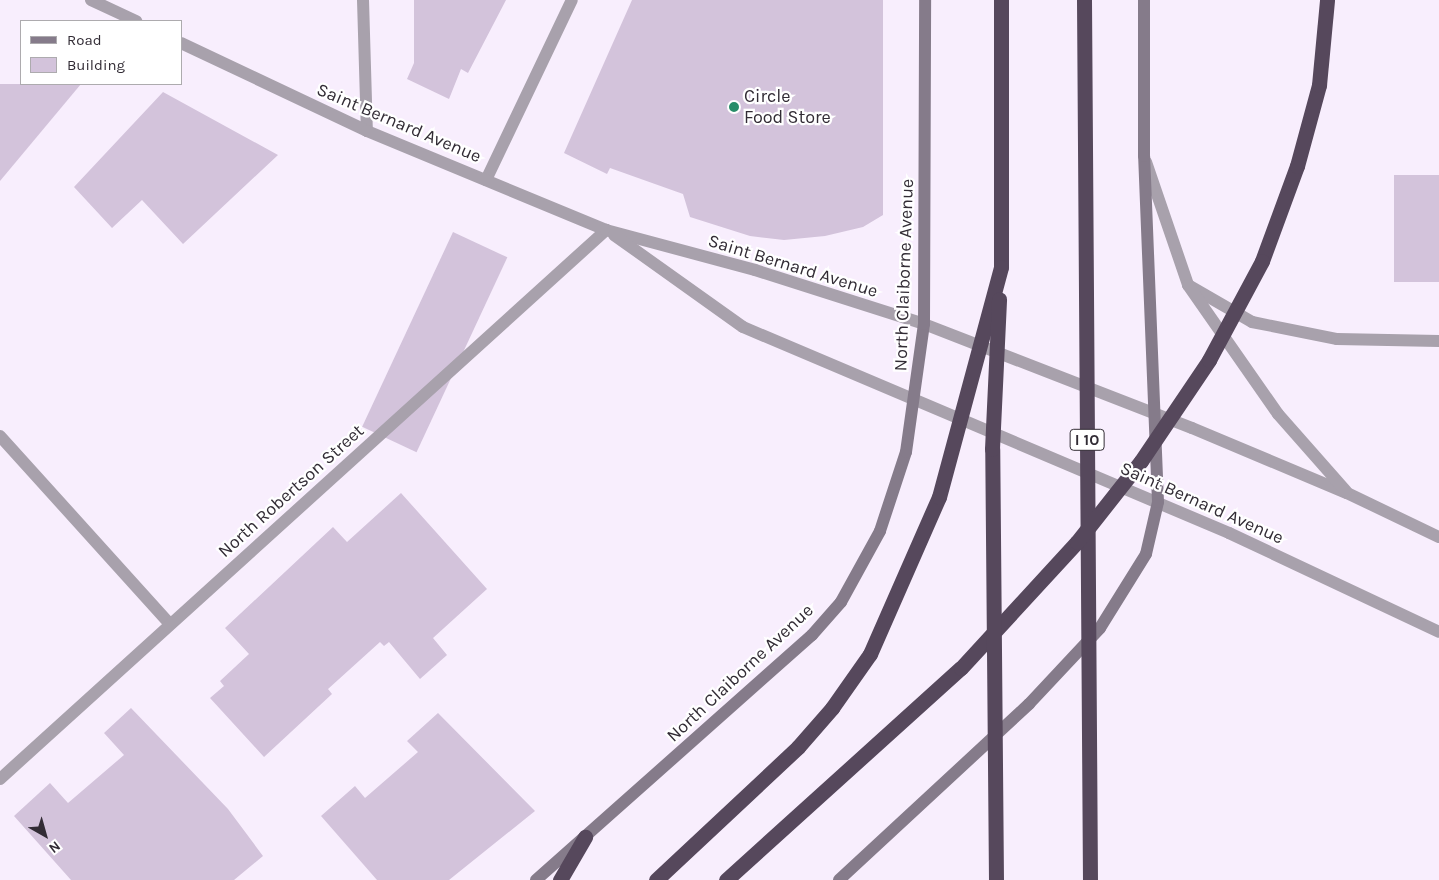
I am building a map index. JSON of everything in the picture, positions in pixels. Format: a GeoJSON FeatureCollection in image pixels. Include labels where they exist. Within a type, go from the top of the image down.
{"type":"FeatureCollection","features":[{"type":"Feature","properties":{"kind":"highway"},"geometry":{"type":"LineString","coordinates":[[996,880],[992,449],[1001,267],[1001,0]]}},
{"type":"Feature","properties":{"kind":"highway","name":"I 10"},"geometry":{"type":"LineString","coordinates":[[1084,0],[1090,880]]}},
{"type":"Feature","properties":{"kind":"highway"},"geometry":{"type":"LineString","coordinates":[[726,880],[961,668],[1071,549],[1140,461],[1209,360],[1262,261],[1297,166],[1319,85],[1327,0]]}},
{"type":"Feature","properties":{"kind":"highway"},"geometry":{"type":"LineString","coordinates":[[656,880],[798,746],[832,708],[870,654],[939,497],[1001,267]]}},
{"type":"Feature","properties":{"kind":"highway"},"geometry":{"type":"LineString","coordinates":[[560,880],[585,837]]}},
{"type":"Feature","properties":{"kind":"main road","name":"North Claiborne Avenue"},"geometry":{"type":"LineString","coordinates":[[536,880],[758,685],[841,602],[864,565],[896,490],[916,403],[924,324],[925,0]]}},
{"type":"Feature","properties":{"kind":"main road"},"geometry":{"type":"LineString","coordinates":[[839,880],[1030,704],[1100,628],[1146,554],[1158,502],[1156,414],[1144,156],[1144,0]]}},
{"type":"Feature","properties":{"kind":"street"},"geometry":{"type":"LineString","coordinates":[[91,0],[134,20]]}},
{"type":"Feature","properties":{"kind":"street"},"geometry":{"type":"LineString","coordinates":[[363,0],[367,131]]}},
{"type":"Feature","properties":{"kind":"street"},"geometry":{"type":"LineString","coordinates":[[486,180],[572,0]]}},
{"type":"Feature","properties":{"kind":"street","name":"Saint Bernard Avenue"},"geometry":{"type":"LineString","coordinates":[[182,42],[367,131],[606,230],[755,270],[924,324],[1156,414],[1347,493],[1439,537]]}},
{"type":"Feature","properties":{"kind":"street"},"geometry":{"type":"LineString","coordinates":[[1144,156],[1188,285],[1278,414],[1347,493]]}},
{"type":"Feature","properties":{"kind":"street","name":"Saint Bernard Avenue"},"geometry":{"type":"LineString","coordinates":[[606,230],[743,327],[916,403],[1158,502],[1439,632]]}},
{"type":"Feature","properties":{"kind":"street","name":"North Robertson Street"},"geometry":{"type":"LineString","coordinates":[[0,779],[606,230]]}},
{"type":"Feature","properties":{"kind":"street"},"geometry":{"type":"LineString","coordinates":[[1188,285],[1252,322],[1338,339],[1439,341]]}},
{"type":"Feature","properties":{"kind":"street"},"geometry":{"type":"LineString","coordinates":[[0,436],[170,624]]}},
{"type":"Feature","properties":{"kind":"building"},"geometry":{"type":"Polygon","coordinates":[[[414,0],[506,0],[468,73],[461,69],[449,99],[407,79],[414,63],[414,0]]]}},
{"type":"Feature","properties":{"kind":"building","name":"Circle Food Store"},"geometry":{"type":"Polygon","coordinates":[[[632,0],[883,0],[883,215],[863,227],[825,236],[784,240],[750,236],[690,217],[683,194],[610,168],[607,174],[564,153],[632,0]]]}},
{"type":"Feature","properties":{"kind":"building"},"geometry":{"type":"Polygon","coordinates":[[[0,84],[80,85],[0,181],[0,84]]]}},
{"type":"Feature","properties":{"kind":"building"},"geometry":{"type":"Polygon","coordinates":[[[163,92],[278,155],[183,244],[142,200],[112,228],[74,187],[163,92]]]}},
{"type":"Feature","properties":{"kind":"building"},"geometry":{"type":"Polygon","coordinates":[[[1394,175],[1439,175],[1439,282],[1394,282],[1394,175]]]}},
{"type":"Feature","properties":{"kind":"building"},"geometry":{"type":"Polygon","coordinates":[[[453,232],[507,257],[417,452],[362,427],[453,232]]]}},
{"type":"Feature","properties":{"kind":"building"},"geometry":{"type":"Polygon","coordinates":[[[401,493],[487,589],[433,638],[447,655],[420,679],[389,642],[384,646],[380,642],[328,689],[332,694],[264,757],[210,698],[224,686],[220,681],[249,654],[225,628],[333,527],[347,542],[401,493]]]}},
{"type":"Feature","properties":{"kind":"building"},"geometry":{"type":"Polygon","coordinates":[[[131,708],[228,809],[263,856],[234,880],[71,880],[14,816],[50,783],[68,803],[124,755],[104,733],[131,708]]]}},
{"type":"Feature","properties":{"kind":"building"},"geometry":{"type":"Polygon","coordinates":[[[438,713],[535,811],[449,880],[377,880],[321,816],[355,786],[365,798],[418,752],[407,741],[438,713]]]}},
{"type":"Feature","properties":{"kind":"place","name":"Circle Food Store"},"geometry":{"type":"Point","coordinates":[734,107]}}]}
